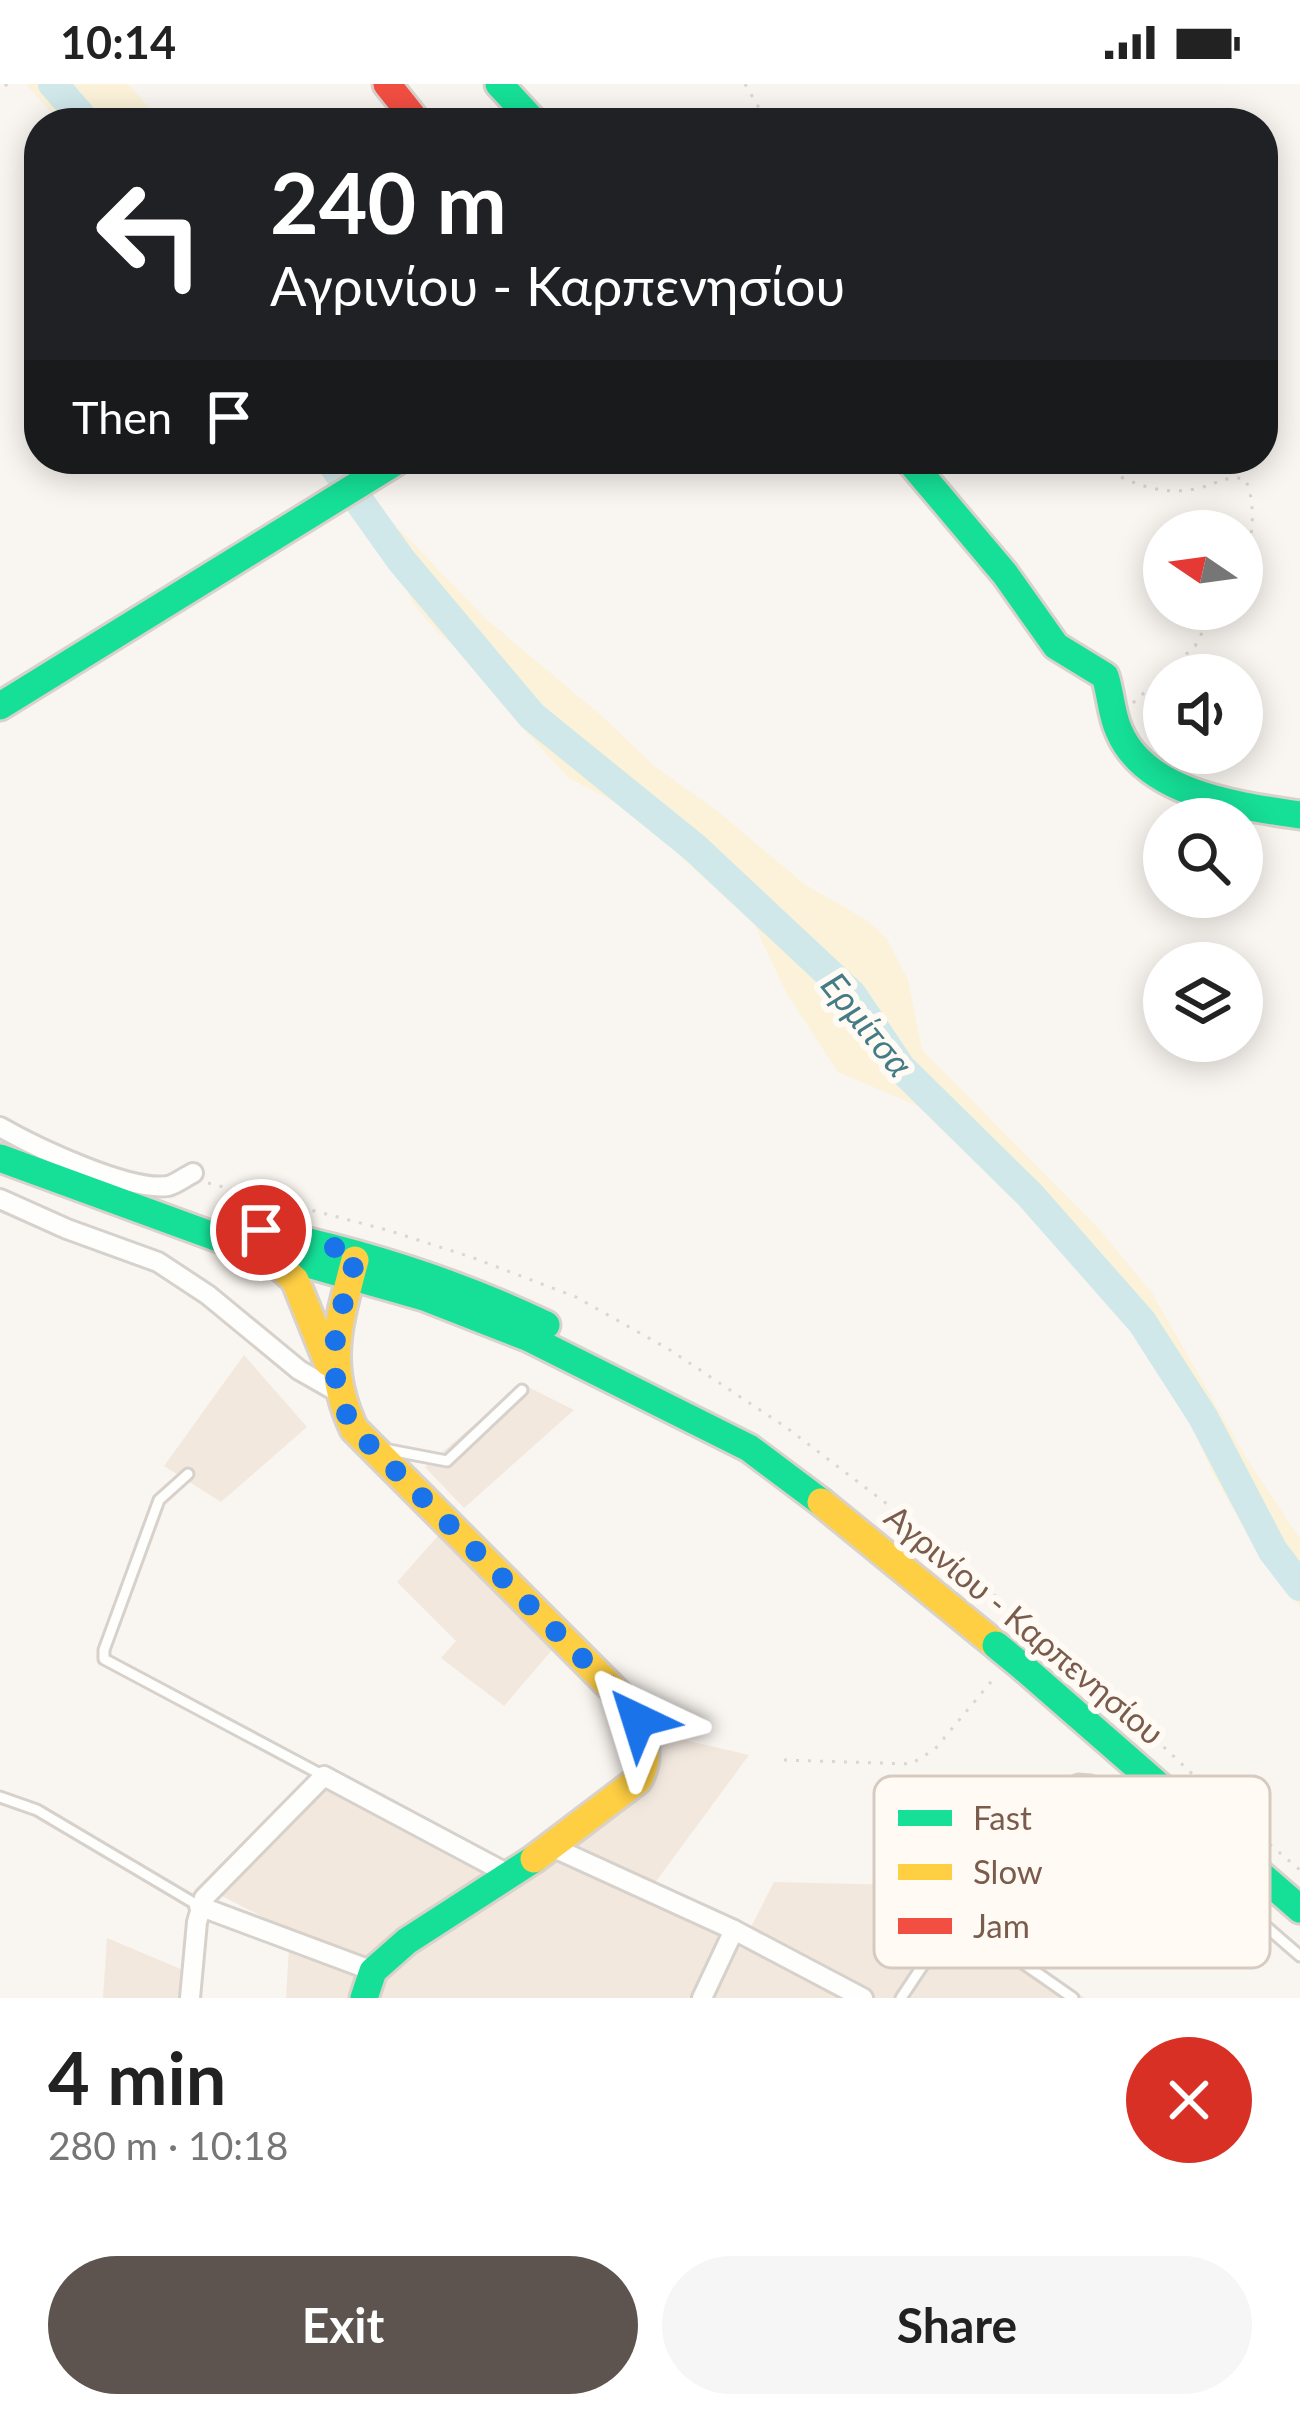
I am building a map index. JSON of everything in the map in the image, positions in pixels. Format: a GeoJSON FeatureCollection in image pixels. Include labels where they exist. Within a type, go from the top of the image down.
{"type":"FeatureCollection","features":[{"type":"Feature","properties":{"kind":"main road"},"geometry":{"type":"LineString","coordinates":[[387,84],[406,108]]}},
{"type":"Feature","properties":{"kind":"main road"},"geometry":{"type":"LineString","coordinates":[[499,84],[521,108]]}},
{"type":"Feature","properties":{"kind":"main road"},"geometry":{"type":"LineString","coordinates":[[0,706],[373,474]]}},
{"type":"Feature","properties":{"kind":"main road"},"geometry":{"type":"LineString","coordinates":[[921,474],[1005,574],[1056,646],[1105,676],[1121,737],[1132,751],[1198,793],[1300,815]]}},
{"type":"Feature","properties":{"kind":"main road","name":"Αγρινίου - Καρπενησίου"},"geometry":{"type":"LineString","coordinates":[[0,1158],[262,1252],[348,1266]]}},
{"type":"Feature","properties":{"kind":"main road","name":"Αγρινίου - Καρπενησίου"},"geometry":{"type":"LineString","coordinates":[[159,1215],[295,1236],[348,1266],[530,1338],[749,1448],[1015,1651],[1153,1776]]}},
{"type":"Feature","properties":{"kind":"main road"},"geometry":{"type":"LineString","coordinates":[[262,1252],[295,1280],[354,1429],[626,1702],[643,1731],[647,1754],[638,1780],[552,1847],[406,1941],[368,1985]]}},
{"type":"Feature","properties":{"kind":"main road"},"geometry":{"type":"LineString","coordinates":[[334,1381],[331,1351],[348,1266]]}},
{"type":"Feature","properties":{"kind":"main road"},"geometry":{"type":"LineString","coordinates":[[316,1334],[319,1304],[348,1266]]}},
{"type":"Feature","properties":{"kind":"main road","name":"Αγρινίου - Καρπενησίου"},"geometry":{"type":"LineString","coordinates":[[1270,1882],[1300,1909]]}},
{"type":"Feature","properties":{"kind":"street"},"geometry":{"type":"LineString","coordinates":[[0,1127],[124,1180],[170,1186],[193,1173]]}},
{"type":"Feature","properties":{"kind":"street"},"geometry":{"type":"LineString","coordinates":[[0,1199],[173,1270],[299,1370],[334,1381]]}},
{"type":"Feature","properties":{"kind":"street"},"geometry":{"type":"LineString","coordinates":[[190,1998],[200,1906],[209,1891],[324,1775],[508,1874]]}},
{"type":"Feature","properties":{"kind":"street"},"geometry":{"type":"LineString","coordinates":[[552,1847],[734,1930],[856,1996]]}},
{"type":"Feature","properties":{"kind":"street"},"geometry":{"type":"LineString","coordinates":[[200,1906],[368,1985]]}},
{"type":"Feature","properties":{"kind":"street"},"geometry":{"type":"LineString","coordinates":[[702,1998],[734,1930]]}},
{"type":"Feature","properties":{"kind":"lane"},"geometry":{"type":"LineString","coordinates":[[373,1451],[447,1461],[522,1390]]}},
{"type":"Feature","properties":{"kind":"lane"},"geometry":{"type":"LineString","coordinates":[[188,1474],[159,1500],[104,1659],[324,1775]]}},
{"type":"Feature","properties":{"kind":"lane"},"geometry":{"type":"LineString","coordinates":[[0,1797],[37,1810],[200,1906]]}},
{"type":"Feature","properties":{"kind":"lane"},"geometry":{"type":"LineString","coordinates":[[1270,1930],[1300,1956]]}},
{"type":"Feature","properties":{"kind":"lane"},"geometry":{"type":"LineString","coordinates":[[902,1998],[921,1968]]}},
{"type":"Feature","properties":{"kind":"lane"},"geometry":{"type":"LineString","coordinates":[[1030,1968],[1073,1998]]}},
{"type":"Feature","properties":{"kind":"path"},"geometry":{"type":"LineString","coordinates":[[1116,474],[1168,491],[1194,490],[1225,477],[1245,479],[1251,510]]}},
{"type":"Feature","properties":{"kind":"path"},"geometry":{"type":"LineString","coordinates":[[1117,714],[1195,646],[1204,630]]}},
{"type":"Feature","properties":{"kind":"path"},"geometry":{"type":"LineString","coordinates":[[1015,1651],[1033,1628]]}},
{"type":"Feature","properties":{"kind":"path"},"geometry":{"type":"LineString","coordinates":[[784,1760],[911,1764],[935,1749],[996,1675]]}},
{"type":"Feature","properties":{"kind":"shaded area"},"geometry":{"type":"Polygon","coordinates":[[[244,1355],[307,1427],[221,1502],[164,1466],[244,1355]]]}},
{"type":"Feature","properties":{"kind":"shaded area"},"geometry":{"type":"Polygon","coordinates":[[[522,1384],[574,1410],[464,1508],[425,1467],[522,1384]]]}},
{"type":"Feature","properties":{"kind":"shaded area"},"geometry":{"type":"Polygon","coordinates":[[[445,1528],[559,1642],[504,1706],[441,1658],[456,1641],[397,1582],[445,1528]]]}},
{"type":"Feature","properties":{"kind":"shaded area"},"geometry":{"type":"Polygon","coordinates":[[[663,1735],[749,1755],[646,1895],[745,1939],[774,1882],[874,1884],[874,1968],[1040,1968],[1085,1998],[286,1998],[290,1931],[214,1892],[324,1779],[505,1878],[656,1767],[663,1735]]]}},
{"type":"Feature","properties":{"kind":"shaded area"},"geometry":{"type":"Polygon","coordinates":[[[107,1938],[183,1970],[180,1998],[103,1998],[107,1938]]]}},
{"type":"Feature","properties":{"kind":"sand"},"geometry":{"type":"Polygon","coordinates":[[[26,84],[128,84],[149,108],[48,108],[26,84]]]}},
{"type":"Feature","properties":{"kind":"sand"},"geometry":{"type":"Polygon","coordinates":[[[398,528],[486,619],[654,766],[716,810],[804,884],[868,921],[887,939],[908,980],[922,1050],[1100,1230],[1152,1293],[1245,1456],[1300,1539],[1300,1607],[1253,1544],[1211,1470],[1187,1413],[1148,1349],[1069,1246],[927,1110],[838,1072],[787,994],[754,924],[650,828],[569,778],[527,733],[468,656],[437,632],[412,602],[400,575],[398,528]]]}},
{"type":"Feature","properties":{"kind":"waterway","name":"Ερμίτσα"},"geometry":{"type":"LineString","coordinates":[[53,84],[74,108]]}},
{"type":"Feature","properties":{"kind":"waterway","name":"Ερμίτσα"},"geometry":{"type":"LineString","coordinates":[[340,474],[401,560],[532,716],[695,848],[852,995],[901,1068],[1030,1195],[1142,1322],[1203,1417],[1273,1551],[1300,1586]]}},
{"type":"Feature","properties":{"kind":"traffic: fast"},"geometry":{"type":"LineString","coordinates":[[499,84],[521,108]]}},
{"type":"Feature","properties":{"kind":"traffic: fast"},"geometry":{"type":"LineString","coordinates":[[0,706],[376,474]]}},
{"type":"Feature","properties":{"kind":"traffic: fast"},"geometry":{"type":"LineString","coordinates":[[921,474],[1005,574],[1056,646],[1105,676],[1119,731],[1150,770],[1197,794],[1300,815]]}},
{"type":"Feature","properties":{"kind":"traffic: fast"},"geometry":{"type":"LineString","coordinates":[[0,1158],[224,1240],[424,1297],[529,1338],[749,1448],[821,1502]]}},
{"type":"Feature","properties":{"kind":"traffic: fast"},"geometry":{"type":"LineString","coordinates":[[233,1226],[393,1265],[546,1325]]}},
{"type":"Feature","properties":{"kind":"traffic: fast"},"geometry":{"type":"LineString","coordinates":[[996,1645],[1024,1668]]}},
{"type":"Feature","properties":{"kind":"traffic: fast"},"geometry":{"type":"LineString","coordinates":[[1024,1668],[1148,1776]]}},
{"type":"Feature","properties":{"kind":"traffic: fast"},"geometry":{"type":"LineString","coordinates":[[364,1998],[373,1971],[407,1941],[534,1859]]}},
{"type":"Feature","properties":{"kind":"traffic: fast"},"geometry":{"type":"LineString","coordinates":[[1270,1883],[1300,1909]]}},
{"type":"Feature","properties":{"kind":"traffic: slow"},"geometry":{"type":"LineString","coordinates":[[265,1253],[295,1280],[328,1362]]}},
{"type":"Feature","properties":{"kind":"traffic: slow"},"geometry":{"type":"LineString","coordinates":[[355,1260],[337,1345],[339,1385],[354,1429],[626,1702],[643,1740],[645,1759],[638,1780],[534,1859]]}},
{"type":"Feature","properties":{"kind":"traffic: slow"},"geometry":{"type":"LineString","coordinates":[[821,1502],[996,1645]]}},
{"type":"Feature","properties":{"kind":"traffic: jam"},"geometry":{"type":"LineString","coordinates":[[387,84],[406,108]]}},
{"type":"Feature","properties":{"kind":"route"},"geometry":{"type":"LineString","coordinates":[[261,1230],[357,1253],[331,1351],[336,1391],[354,1429],[626,1702],[638,1720]]}}]}
